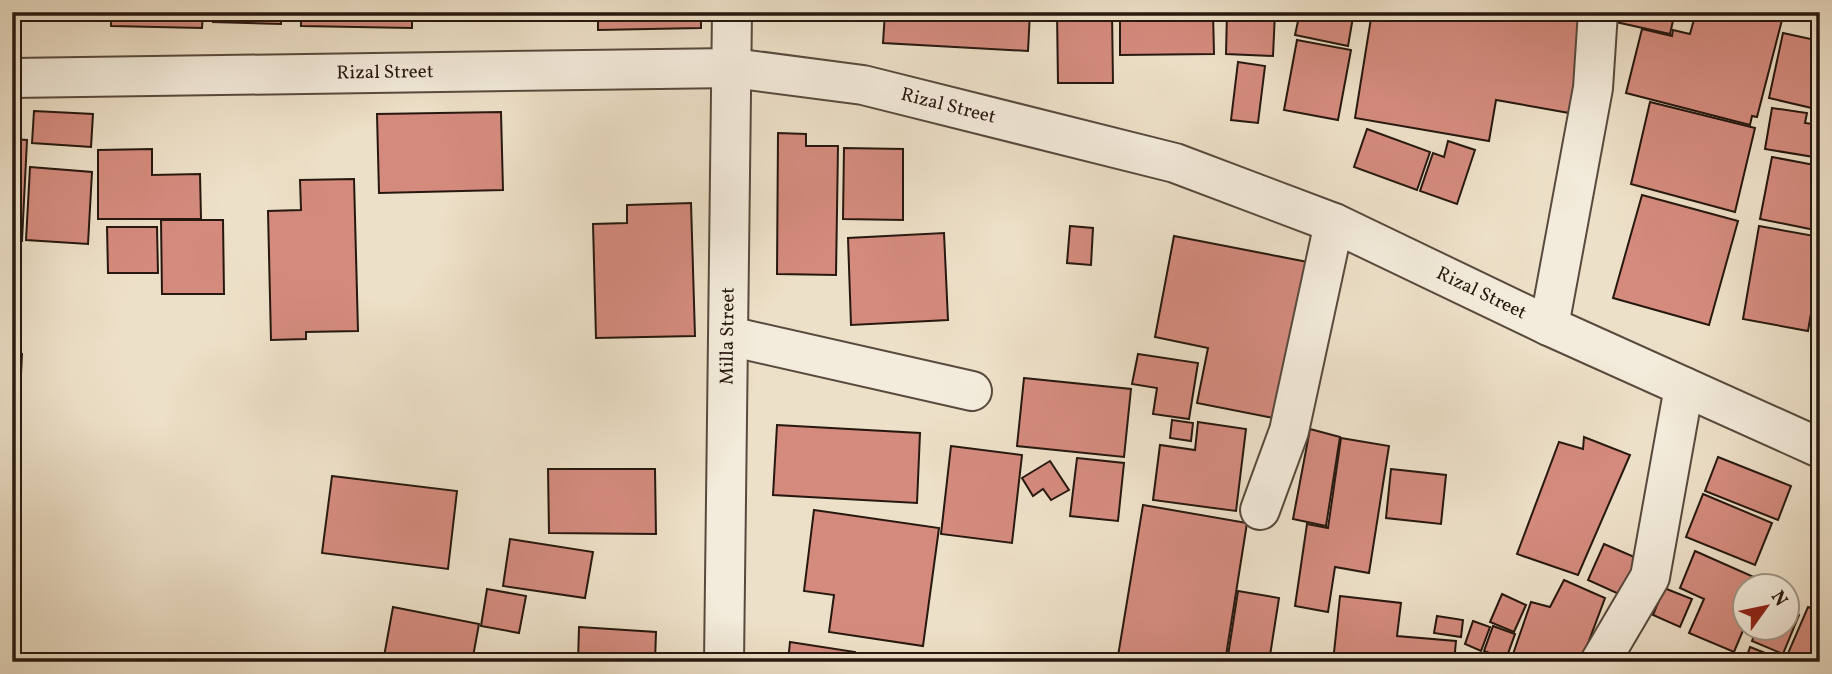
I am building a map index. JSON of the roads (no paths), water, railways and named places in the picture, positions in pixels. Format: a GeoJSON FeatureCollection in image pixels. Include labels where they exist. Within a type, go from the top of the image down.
{"type":"FeatureCollection","features":[{"type":"Feature","properties":{"kind":"street","name":"Milla Street"},"geometry":{"type":"LineString","coordinates":[[724,662],[732,12]]}},
{"type":"Feature","properties":{"kind":"street"},"geometry":{"type":"LineString","coordinates":[[1549,326],[1593,88],[1598,12]]}},
{"type":"Feature","properties":{"kind":"street","name":"Rizal Street"},"geometry":{"type":"LineString","coordinates":[[12,78],[733,68],[863,85],[1175,163],[1334,223],[1549,326],[1820,448]]}},
{"type":"Feature","properties":{"kind":"street"},"geometry":{"type":"LineString","coordinates":[[1260,510],[1289,430],[1334,223]]}},
{"type":"Feature","properties":{"kind":"street"},"geometry":{"type":"LineString","coordinates":[[729,336],[972,391]]}},
{"type":"Feature","properties":{"kind":"street"},"geometry":{"type":"LineString","coordinates":[[1600,662],[1650,577],[1684,387]]}}]}
